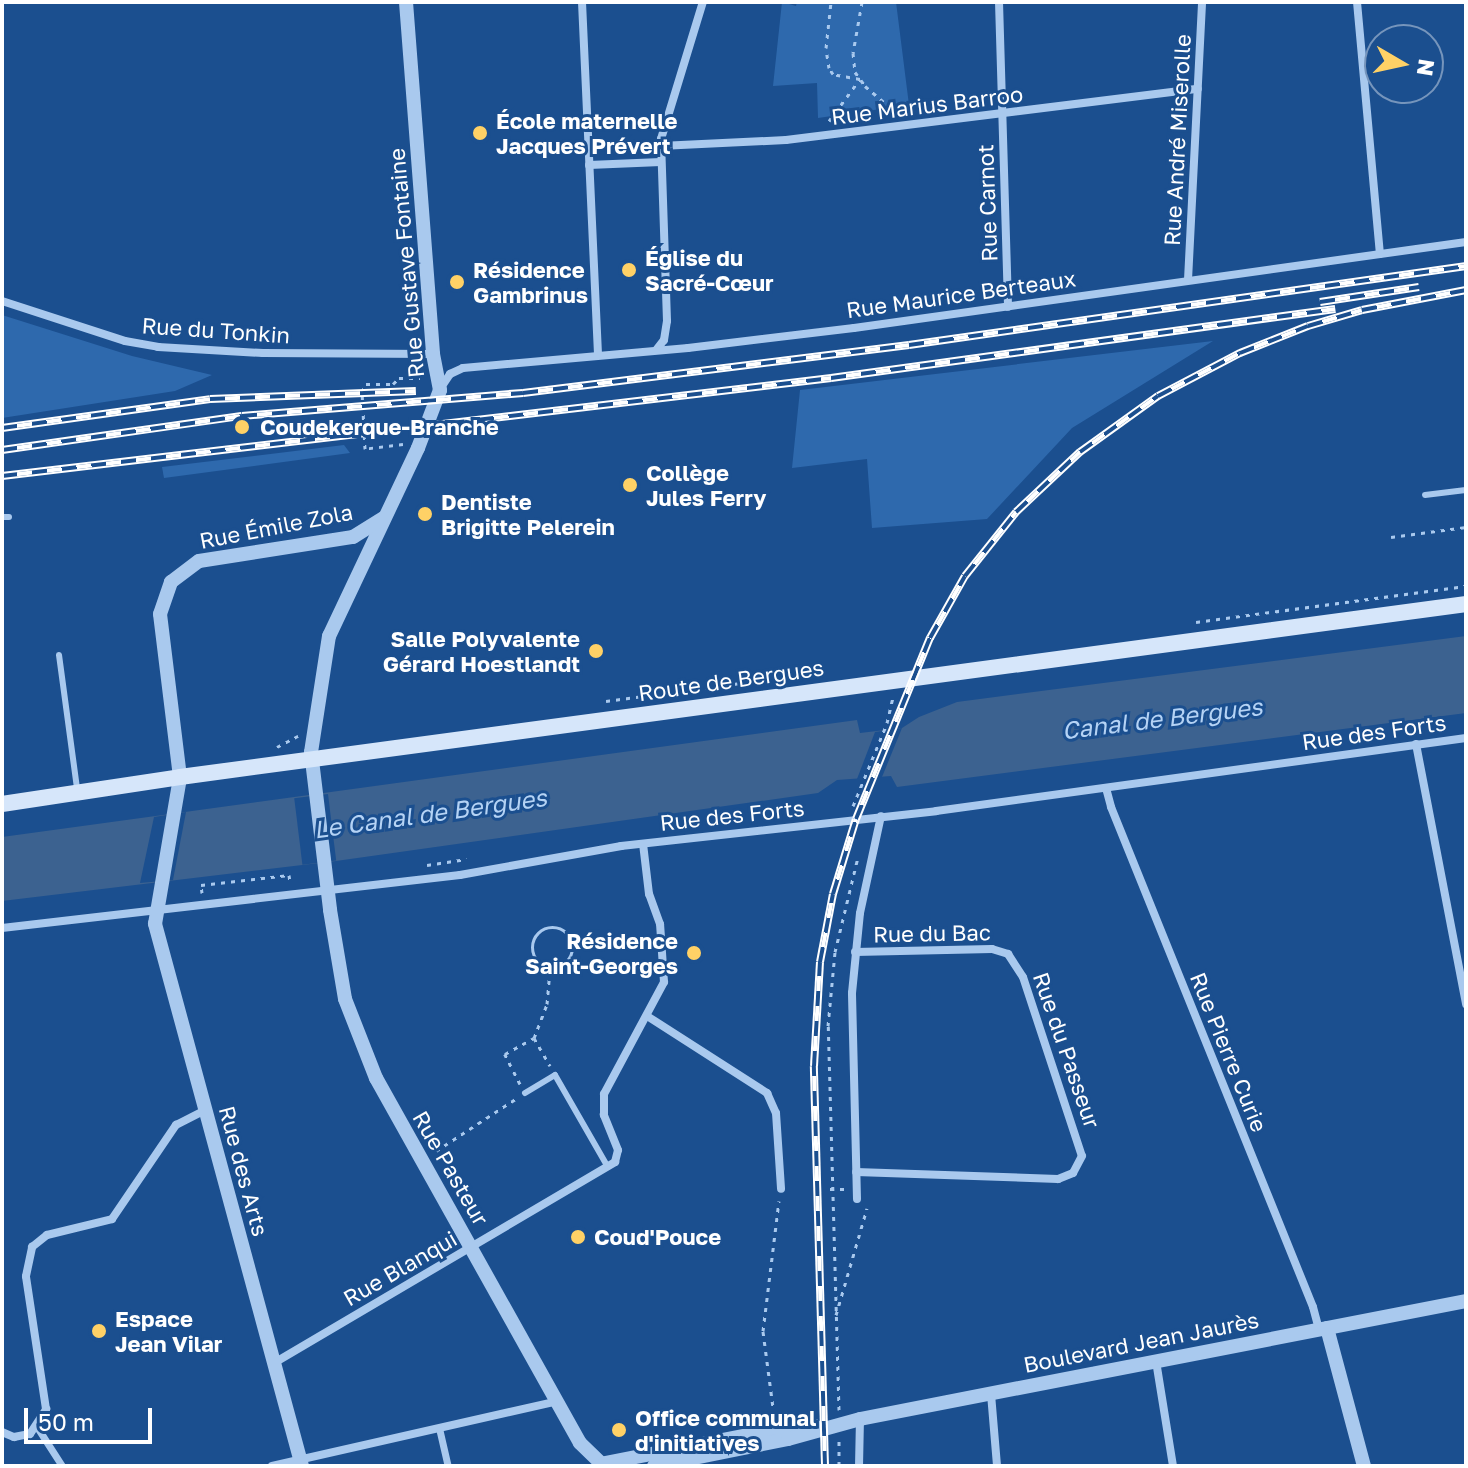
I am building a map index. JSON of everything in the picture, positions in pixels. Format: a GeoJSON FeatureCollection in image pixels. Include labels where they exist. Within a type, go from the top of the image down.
{"type":"FeatureCollection","features":[{"type":"Feature","properties":{"kind":"main road","name":"Route de Bergues"},"geometry":{"type":"LineString","coordinates":[[2,804],[180,777],[1466,604]]}},
{"type":"Feature","properties":{"kind":"street","name":"Rue Gustave Fontaine"},"geometry":{"type":"LineString","coordinates":[[326,870],[311,760],[314,722],[329,636],[418,448],[440,390],[429,357],[406,2]]}},
{"type":"Feature","properties":{"kind":"street"},"geometry":{"type":"LineString","coordinates":[[582,2],[598,355]]}},
{"type":"Feature","properties":{"kind":"street"},"geometry":{"type":"LineString","coordinates":[[657,349],[664,340],[667,321],[660,146],[703,2]]}},
{"type":"Feature","properties":{"kind":"street","name":"Rue Carnot"},"geometry":{"type":"LineString","coordinates":[[999,2],[1008,307]]}},
{"type":"Feature","properties":{"kind":"street","name":"Rue André Miserolle"},"geometry":{"type":"LineString","coordinates":[[1188,280],[1202,2]]}},
{"type":"Feature","properties":{"kind":"street"},"geometry":{"type":"LineString","coordinates":[[1357,2],[1380,254]]}},
{"type":"Feature","properties":{"kind":"street","name":"Rue Marius Barroo"},"geometry":{"type":"LineString","coordinates":[[660,146],[817,137],[1198,89]]}},
{"type":"Feature","properties":{"kind":"street"},"geometry":{"type":"LineString","coordinates":[[589,165],[661,162]]}},
{"type":"Feature","properties":{"kind":"street","name":"Rue Maurice Berteaux"},"geometry":{"type":"LineString","coordinates":[[429,357],[443,368],[459,369],[713,345],[1466,242]]}},
{"type":"Feature","properties":{"kind":"street","name":"Rue du Tonkin"},"geometry":{"type":"LineString","coordinates":[[2,301],[125,341],[158,347],[429,357]]}},
{"type":"Feature","properties":{"kind":"street"},"geometry":{"type":"LineString","coordinates":[[440,390],[450,374],[459,369]]}},
{"type":"Feature","properties":{"kind":"street","name":"Rue Émile Zola"},"geometry":{"type":"LineString","coordinates":[[171,582],[181,572],[204,559],[326,543],[364,533],[388,512]]}},
{"type":"Feature","properties":{"kind":"street"},"geometry":{"type":"LineString","coordinates":[[326,543],[343,545],[354,552],[360,571]]}},
{"type":"Feature","properties":{"kind":"street","name":"Rue des Arts"},"geometry":{"type":"LineString","coordinates":[[171,582],[163,601],[160,621],[180,777],[159,887],[156,930],[301,1463]]}},
{"type":"Feature","properties":{"kind":"street","name":"Rue des Forts"},"geometry":{"type":"LineString","coordinates":[[2,928],[473,873],[643,844],[1106,788],[1466,738]]}},
{"type":"Feature","properties":{"kind":"street"},"geometry":{"type":"LineString","coordinates":[[1416,744],[1466,1004]]}},
{"type":"Feature","properties":{"kind":"street","name":"Rue Pierre Curie"},"geometry":{"type":"LineString","coordinates":[[1106,788],[1111,807],[1323,1329]]}},
{"type":"Feature","properties":{"kind":"street"},"geometry":{"type":"LineString","coordinates":[[857,1199],[851,1016],[855,952],[881,816]]}},
{"type":"Feature","properties":{"kind":"street"},"geometry":{"type":"LineString","coordinates":[[643,844],[649,894],[660,924],[664,988],[647,1016],[767,1093],[776,1113],[781,1189]]}},
{"type":"Feature","properties":{"kind":"street","name":"Rue Pasteur"},"geometry":{"type":"LineString","coordinates":[[326,870],[340,973],[352,1018],[376,1078],[586,1452],[602,1464]]}},
{"type":"Feature","properties":{"kind":"street","name":"Rue du Bac"},"geometry":{"type":"LineString","coordinates":[[855,952],[992,949],[1008,954]]}},
{"type":"Feature","properties":{"kind":"street","name":"Rue du Passeur"},"geometry":{"type":"LineString","coordinates":[[856,1172],[1058,1179],[1073,1173],[1080,1162],[1081,1144],[1023,977],[1008,954]]}},
{"type":"Feature","properties":{"kind":"street","name":"Rue Blanqui"},"geometry":{"type":"LineString","coordinates":[[274,1363],[616,1160],[618,1150],[604,1115],[604,1094],[647,1016]]}},
{"type":"Feature","properties":{"kind":"street"},"geometry":{"type":"LineString","coordinates":[[2,1432],[23,1437],[37,1427],[45,1415],[47,1400],[25,1270],[29,1252],[39,1239],[112,1219],[176,1125],[205,1110]]}},
{"type":"Feature","properties":{"kind":"street","name":"Boulevard Jean Jaurès"},"geometry":{"type":"LineString","coordinates":[[654,1466],[788,1439],[860,1419],[1466,1301]]}},
{"type":"Feature","properties":{"kind":"street"},"geometry":{"type":"LineString","coordinates":[[1323,1329],[1364,1466]]}},
{"type":"Feature","properties":{"kind":"street"},"geometry":{"type":"LineString","coordinates":[[1156,1361],[1173,1466]]}},
{"type":"Feature","properties":{"kind":"street"},"geometry":{"type":"LineString","coordinates":[[991,1394],[997,1466]]}},
{"type":"Feature","properties":{"kind":"street"},"geometry":{"type":"LineString","coordinates":[[272,1466],[301,1463],[558,1401]]}},
{"type":"Feature","properties":{"kind":"street"},"geometry":{"type":"LineString","coordinates":[[859,1466],[860,1419]]}},
{"type":"Feature","properties":{"kind":"street"},"geometry":{"type":"LineString","coordinates":[[37,1427],[62,1466]]}},
{"type":"Feature","properties":{"kind":"street","name":"Boulevard Jean Jaurès"},"geometry":{"type":"LineString","coordinates":[[602,1464],[788,1427],[824,1427]]}},
{"type":"Feature","properties":{"kind":"street"},"geometry":{"type":"LineString","coordinates":[[439,1428],[448,1466]]}},
{"type":"Feature","properties":{"kind":"lane"},"geometry":{"type":"LineString","coordinates":[[1425,495],[1466,490]]}},
{"type":"Feature","properties":{"kind":"lane"},"geometry":{"type":"LineString","coordinates":[[59,655],[78,793]]}},
{"type":"Feature","properties":{"kind":"lane"},"geometry":{"type":"LineString","coordinates":[[608,945],[661,940]]}},
{"type":"Feature","properties":{"kind":"lane"},"geometry":{"type":"LineString","coordinates":[[525,1093],[555,1075],[608,1167]]}},
{"type":"Feature","properties":{"kind":"path"},"geometry":{"type":"LineString","coordinates":[[831,2],[826,48],[829,68],[833,74],[860,79],[911,125]]}},
{"type":"Feature","properties":{"kind":"path"},"geometry":{"type":"LineString","coordinates":[[860,79],[853,53],[862,2]]}},
{"type":"Feature","properties":{"kind":"path"},"geometry":{"type":"LineString","coordinates":[[817,137],[860,79]]}},
{"type":"Feature","properties":{"kind":"path"},"geometry":{"type":"LineString","coordinates":[[418,448],[402,444],[365,449],[359,399],[366,384],[393,384],[399,378],[420,378],[429,357]]}},
{"type":"Feature","properties":{"kind":"path"},"geometry":{"type":"LineString","coordinates":[[1391,537],[1466,527]]}},
{"type":"Feature","properties":{"kind":"path"},"geometry":{"type":"LineString","coordinates":[[871,817],[874,808],[852,810],[887,723]]}},
{"type":"Feature","properties":{"kind":"path"},"geometry":{"type":"LineString","coordinates":[[839,1466],[828,1026],[840,925],[859,853]]}},
{"type":"Feature","properties":{"kind":"path"},"geometry":{"type":"LineString","coordinates":[[418,866],[477,858]]}},
{"type":"Feature","properties":{"kind":"path"},"geometry":{"type":"LineString","coordinates":[[216,891],[202,893],[201,885],[289,875],[290,882]]}},
{"type":"Feature","properties":{"kind":"path"},"geometry":{"type":"LineString","coordinates":[[276,884],[298,881]]}},
{"type":"Feature","properties":{"kind":"path"},"geometry":{"type":"LineString","coordinates":[[548,927],[560,928],[570,936],[573,948],[563,964],[550,967],[534,957],[532,945],[537,933],[548,927]]}},
{"type":"Feature","properties":{"kind":"path"},"geometry":{"type":"LineString","coordinates":[[573,948],[608,945]]}},
{"type":"Feature","properties":{"kind":"path"},"geometry":{"type":"LineString","coordinates":[[421,1161],[525,1093],[505,1054],[534,1038],[547,1004],[550,967]]}},
{"type":"Feature","properties":{"kind":"path"},"geometry":{"type":"LineString","coordinates":[[534,1038],[555,1075]]}},
{"type":"Feature","properties":{"kind":"path"},"geometry":{"type":"LineString","coordinates":[[774,1416],[765,1370],[764,1311],[781,1189]]}},
{"type":"Feature","properties":{"kind":"path"},"geometry":{"type":"LineString","coordinates":[[834,1319],[867,1218],[867,1204]]}},
{"type":"Feature","properties":{"kind":"shaded area"},"geometry":{"type":"Polygon","coordinates":[[[782,2],[796,6],[797,2],[896,2],[909,105],[818,118],[817,83],[773,86],[782,2]]]}},
{"type":"Feature","properties":{"kind":"shaded area"},"geometry":{"type":"Polygon","coordinates":[[[2,315],[132,356],[212,375],[175,391],[2,418],[2,315]]]}},
{"type":"Feature","properties":{"kind":"shaded area"},"geometry":{"type":"Polygon","coordinates":[[[1213,341],[1072,428],[987,519],[872,528],[867,459],[792,468],[800,390],[1213,341]]]}},
{"type":"Feature","properties":{"kind":"shaded area"},"geometry":{"type":"Polygon","coordinates":[[[344,445],[350,453],[164,478],[162,467],[344,445]]]}},
{"type":"Feature","properties":{"kind":"water"},"geometry":{"type":"Polygon","coordinates":[[[1466,636],[1466,713],[897,787],[891,776],[837,780],[818,793],[336,861],[2,901],[2,837],[857,720],[860,733],[902,728],[919,717],[957,702],[1466,636]]]}},
{"type":"Feature","properties":{"kind":"pier"},"geometry":{"type":"Polygon","coordinates":[[[902,728],[882,777],[857,779],[875,732],[902,728]]]}},
{"type":"Feature","properties":{"kind":"pier"},"geometry":{"type":"Polygon","coordinates":[[[328,794],[336,861],[302,865],[294,798],[328,794]]]}},
{"type":"Feature","properties":{"kind":"pier"},"geometry":{"type":"Polygon","coordinates":[[[186,812],[173,880],[140,883],[154,817],[186,812]]]}},
{"type":"Feature","properties":{"kind":"railway"},"geometry":{"type":"LineString","coordinates":[[2,450],[242,416],[523,393],[909,345],[1466,266]]}},
{"type":"Feature","properties":{"kind":"railway"},"geometry":{"type":"LineString","coordinates":[[1320,302],[1419,287]]}},
{"type":"Feature","properties":{"kind":"railway"},"geometry":{"type":"LineString","coordinates":[[825,1466],[814,1066],[820,962],[833,894],[856,819],[930,638],[965,576],[1016,512],[1080,452],[1158,396],[1240,353],[1308,326],[1362,310],[1466,290]]}},
{"type":"Feature","properties":{"kind":"railway"},"geometry":{"type":"LineString","coordinates":[[2,476],[831,378],[1335,309]]}},
{"type":"Feature","properties":{"kind":"railway"},"geometry":{"type":"LineString","coordinates":[[2,428],[210,399],[416,391]]}},
{"type":"Feature","properties":{"kind":"place","name":"École maternelle Jacques Prévert"},"geometry":{"type":"Point","coordinates":[480,133]}},
{"type":"Feature","properties":{"kind":"place","name":"Église du Sacré-Cœur"},"geometry":{"type":"Point","coordinates":[629,270]}},
{"type":"Feature","properties":{"kind":"place","name":"Résidence Gambrinus"},"geometry":{"type":"Point","coordinates":[457,282]}},
{"type":"Feature","properties":{"kind":"place","name":"Coudekerque-Branche"},"geometry":{"type":"Point","coordinates":[242,427]}},
{"type":"Feature","properties":{"kind":"place","name":"Collège Jules Ferry"},"geometry":{"type":"Point","coordinates":[630,485]}},
{"type":"Feature","properties":{"kind":"place","name":"Dentiste Brigitte Pelerein"},"geometry":{"type":"Point","coordinates":[425,514]}},
{"type":"Feature","properties":{"kind":"place","name":"Salle Polyvalente Gérard Hoestlandt"},"geometry":{"type":"Point","coordinates":[596,651]}},
{"type":"Feature","properties":{"kind":"place","name":"Résidence Saint-Georges"},"geometry":{"type":"Point","coordinates":[694,953]}},
{"type":"Feature","properties":{"kind":"place","name":"Coud'Pouce"},"geometry":{"type":"Point","coordinates":[578,1237]}},
{"type":"Feature","properties":{"kind":"place","name":"Espace Jean Vilar"},"geometry":{"type":"Point","coordinates":[99,1331]}},
{"type":"Feature","properties":{"kind":"place","name":"Office communal d'initiatives"},"geometry":{"type":"Point","coordinates":[619,1430]}},
{"type":"Feature","properties":{"kind":"water label","name":"Canal de Bergues"},"geometry":{"type":"Point","coordinates":[1162,718]}},
{"type":"Feature","properties":{"kind":"water label","name":"Le Canal de Bergues"},"geometry":{"type":"Point","coordinates":[430,813]}}]}
